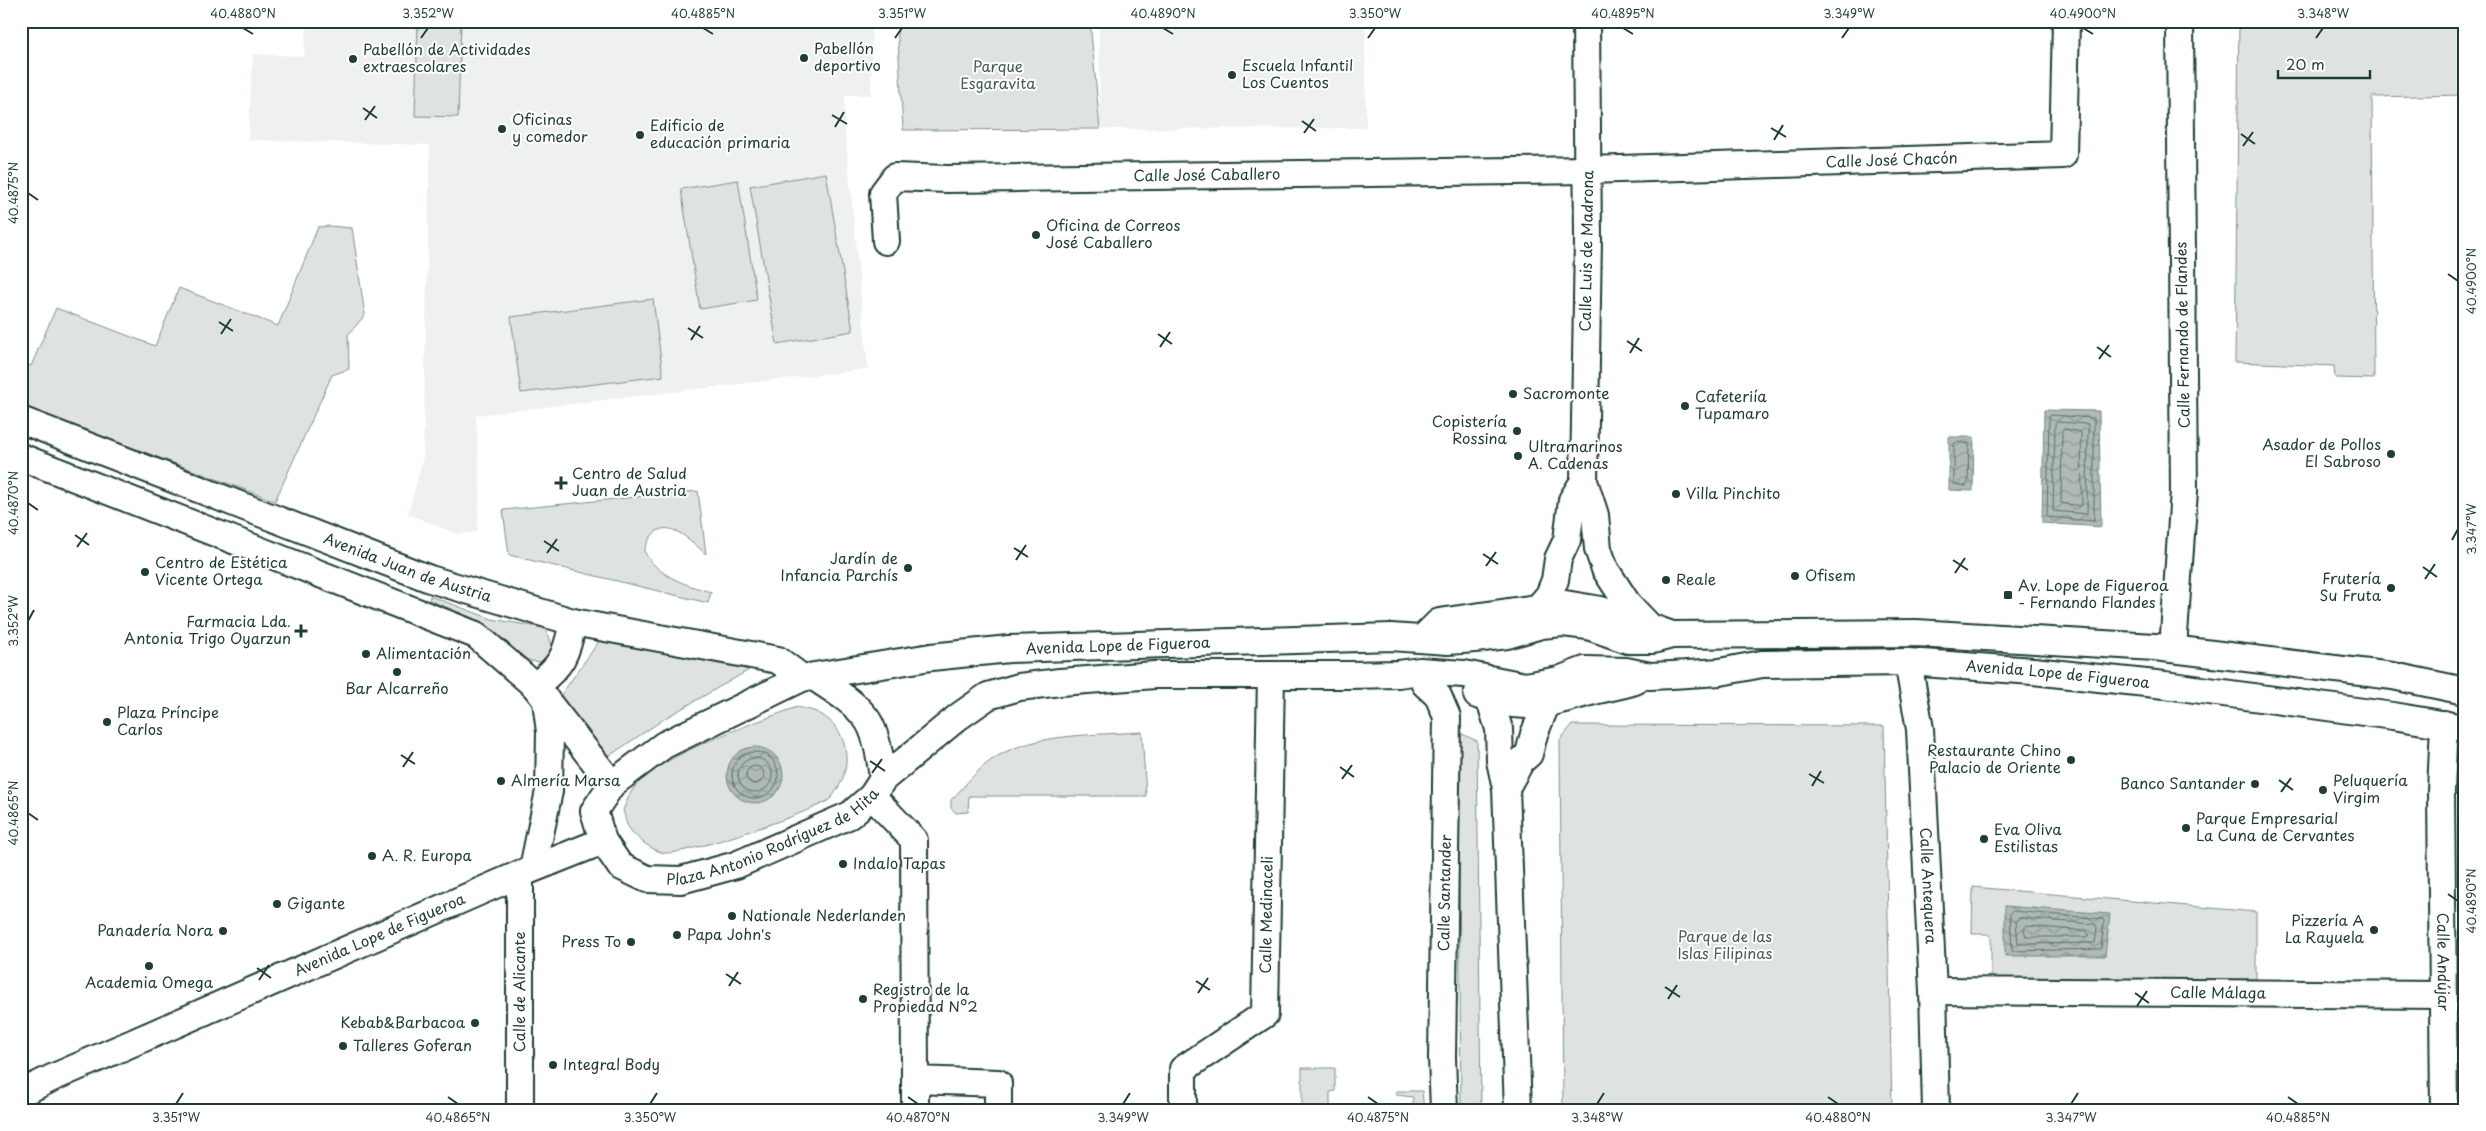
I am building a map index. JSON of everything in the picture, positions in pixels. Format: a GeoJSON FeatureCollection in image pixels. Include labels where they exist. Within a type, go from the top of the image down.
{"type":"FeatureCollection","features":[{"type":"Feature","properties":{"kind":"street","name":"Calle Luis de Madrona"},"geometry":{"type":"LineString","coordinates":[[1586,21],[1588,170],[1584,481],[1595,515],[1598,549],[1605,569],[1627,603],[1662,632]]}},
{"type":"Feature","properties":{"kind":"street","name":"Calle José Chacón"},"geometry":{"type":"LineString","coordinates":[[1588,170],[2062,155],[2066,21]]}},
{"type":"Feature","properties":{"kind":"street","name":"Calle Fernando de Flandes"},"geometry":{"type":"LineString","coordinates":[[2173,648],[2184,491],[2180,21]]}},
{"type":"Feature","properties":{"kind":"street","name":"Calle José Caballero"},"geometry":{"type":"LineString","coordinates":[[886,241],[883,192],[895,176],[947,179],[1588,170]]}},
{"type":"Feature","properties":{"kind":"street","name":"Avenida Juan de Austria"},"geometry":{"type":"LineString","coordinates":[[21,420],[430,579],[573,622],[778,660],[808,677]]}},
{"type":"Feature","properties":{"kind":"street"},"geometry":{"type":"LineString","coordinates":[[21,458],[476,635],[541,693],[612,784]]}},
{"type":"Feature","properties":{"kind":"street","name":"Calle Luis de Madrona"},"geometry":{"type":"LineString","coordinates":[[1580,616],[1572,582],[1574,556],[1567,540],[1572,500],[1584,481]]}},
{"type":"Feature","properties":{"kind":"street","name":"Calle Luis de Madrona"},"geometry":{"type":"LineString","coordinates":[[1580,616],[1594,571],[1598,549]]}},
{"type":"Feature","properties":{"kind":"street","name":"Avenida Lope de Figueroa"},"geometry":{"type":"LineString","coordinates":[[1424,638],[1439,622],[1580,616],[1628,640],[1653,640],[1662,632],[1916,633],[2173,648],[2393,676],[2465,690]]}},
{"type":"Feature","properties":{"kind":"street","name":"Avenida Lope de Figueroa"},"geometry":{"type":"LineString","coordinates":[[808,677],[931,657],[1009,650],[1381,637],[1424,638],[1448,641],[1507,635],[1519,630],[1580,616]]}},
{"type":"Feature","properties":{"kind":"street","name":"Avenida Lope de Figueroa"},"geometry":{"type":"LineString","coordinates":[[1580,616],[1600,653],[1585,670]]}},
{"type":"Feature","properties":{"kind":"street"},"geometry":{"type":"LineString","coordinates":[[541,693],[568,648],[573,622]]}},
{"type":"Feature","properties":{"kind":"street"},"geometry":{"type":"LineString","coordinates":[[1507,635],[1496,646],[1492,657],[1534,734],[1529,754],[1511,761]]}},
{"type":"Feature","properties":{"kind":"street","name":"Avenida Lope de Figueroa"},"geometry":{"type":"LineString","coordinates":[[1398,674],[1436,686],[1465,691],[1512,695],[1617,687],[1650,676],[1720,672],[1762,664],[1908,662],[2033,671],[2165,685],[2454,726]]}},
{"type":"Feature","properties":{"kind":"street","name":"Calle Antequera"},"geometry":{"type":"LineString","coordinates":[[1908,662],[1920,729],[1933,991],[1936,1110]]}},
{"type":"Feature","properties":{"kind":"street","name":"Avenida Lope de Figueroa"},"geometry":{"type":"LineString","coordinates":[[877,787],[958,717],[988,696],[1019,688],[1155,675],[1398,674],[1420,671],[1464,674],[1512,695],[1585,670],[1626,670],[1650,676]]}},
{"type":"Feature","properties":{"kind":"street","name":"Calle Medinaceli"},"geometry":{"type":"LineString","coordinates":[[1184,1110],[1183,1069],[1265,1014],[1271,675]]}},
{"type":"Feature","properties":{"kind":"street","name":"Plaza Antonio Rodríguez de Hita"},"geometry":{"type":"LineString","coordinates":[[808,677],[843,697],[867,719],[881,760],[877,787],[850,814],[736,866],[681,880],[647,879],[620,866],[603,841],[594,811],[612,784],[664,745],[808,677]]}},
{"type":"Feature","properties":{"kind":"street"},"geometry":{"type":"LineString","coordinates":[[1436,686],[1470,704],[1481,724],[1488,744],[1511,761]]}},
{"type":"Feature","properties":{"kind":"street","name":"Calle Santander"},"geometry":{"type":"LineString","coordinates":[[1436,686],[1438,696],[1448,717],[1442,1058],[1444,1110]]}},
{"type":"Feature","properties":{"kind":"street","name":"Calle de Alicante"},"geometry":{"type":"LineString","coordinates":[[520,1110],[527,871],[548,791],[550,732],[541,693]]}},
{"type":"Feature","properties":{"kind":"street"},"geometry":{"type":"LineString","coordinates":[[1512,695],[1499,729],[1511,761],[1506,788],[1518,1110]]}},
{"type":"Feature","properties":{"kind":"street","name":"Calle Andújar"},"geometry":{"type":"LineString","coordinates":[[2444,1110],[2441,791],[2454,726]]}},
{"type":"Feature","properties":{"kind":"street"},"geometry":{"type":"LineString","coordinates":[[877,787],[914,840],[915,1110]]}},
{"type":"Feature","properties":{"kind":"street","name":"Avenida Lope de Figueroa"},"geometry":{"type":"LineString","coordinates":[[21,1093],[527,871],[603,841]]}},
{"type":"Feature","properties":{"kind":"street","name":"Calle Málaga"},"geometry":{"type":"LineString","coordinates":[[1933,991],[2443,995]]}},
{"type":"Feature","properties":{"kind":"street"},"geometry":{"type":"LineString","coordinates":[[915,1080],[998,1083],[998,1110]]}},
{"type":"Feature","properties":{"kind":"shaded area"},"geometry":{"type":"Polygon","coordinates":[[[307,21],[872,21],[871,95],[845,95],[845,132],[868,369],[476,415],[480,489],[477,532],[457,534],[408,514],[423,458],[430,145],[248,140],[253,54],[304,56],[307,21]]]}},
{"type":"Feature","properties":{"kind":"shaded area","name":"Escuela Infantil Los Cuentos"},"geometry":{"type":"Polygon","coordinates":[[[1099,21],[1365,21],[1366,128],[1100,129],[1099,21]]]}},
{"type":"Feature","properties":{"kind":"green space"},"geometry":{"type":"Polygon","coordinates":[[[418,21],[461,21],[458,117],[415,116],[418,21]]]}},
{"type":"Feature","properties":{"kind":"green space","name":"Parque Esgaravita"},"geometry":{"type":"Polygon","coordinates":[[[897,21],[1090,21],[1100,129],[903,130],[897,21]]]}},
{"type":"Feature","properties":{"kind":"green space"},"geometry":{"type":"Polygon","coordinates":[[[2239,21],[2465,21],[2465,95],[2372,97],[2374,379],[2335,378],[2334,366],[2235,362],[2239,21]]]}},
{"type":"Feature","properties":{"kind":"green space"},"geometry":{"type":"Polygon","coordinates":[[[826,173],[853,331],[777,344],[750,186],[826,173]]]}},
{"type":"Feature","properties":{"kind":"green space"},"geometry":{"type":"Polygon","coordinates":[[[738,180],[757,300],[700,309],[681,189],[738,180]]]}},
{"type":"Feature","properties":{"kind":"green space"},"geometry":{"type":"Polygon","coordinates":[[[318,227],[352,228],[365,315],[348,335],[349,369],[332,375],[275,501],[21,406],[21,364],[31,366],[56,308],[155,346],[179,288],[278,326],[318,227]]]}},
{"type":"Feature","properties":{"kind":"green space"},"geometry":{"type":"Polygon","coordinates":[[[653,299],[663,376],[521,393],[511,317],[653,299]]]}},
{"type":"Feature","properties":{"kind":"green space"},"geometry":{"type":"Polygon","coordinates":[[[698,491],[706,554],[682,534],[665,529],[657,531],[650,538],[644,551],[656,567],[664,573],[682,583],[711,592],[708,603],[509,555],[503,510],[698,491]]]}},
{"type":"Feature","properties":{"kind":"green space"},"geometry":{"type":"Polygon","coordinates":[[[430,596],[492,619],[544,628],[552,646],[551,652],[546,660],[539,662],[531,661],[517,652],[485,625],[429,600],[430,596]]]}},
{"type":"Feature","properties":{"kind":"green space"},"geometry":{"type":"Polygon","coordinates":[[[600,640],[749,670],[667,717],[609,756],[560,696],[600,640]]]}},
{"type":"Feature","properties":{"kind":"green space"},"geometry":{"type":"Polygon","coordinates":[[[797,707],[808,709],[825,717],[833,723],[843,740],[846,760],[845,770],[838,788],[829,800],[798,814],[748,832],[678,852],[666,853],[656,850],[640,840],[629,828],[623,810],[633,789],[645,776],[663,764],[709,741],[797,707]]]}},
{"type":"Feature","properties":{"kind":"green space","name":"Parque de las Islas Filipinas"},"geometry":{"type":"Polygon","coordinates":[[[1572,725],[1884,726],[1892,1110],[1563,1110],[1560,740],[1572,725]]]}},
{"type":"Feature","properties":{"kind":"green space"},"geometry":{"type":"Polygon","coordinates":[[[1142,732],[1146,796],[969,796],[968,812],[956,813],[951,808],[951,800],[978,771],[996,757],[1012,749],[1048,739],[1142,732]]]}},
{"type":"Feature","properties":{"kind":"green space"},"geometry":{"type":"Polygon","coordinates":[[[1458,732],[1477,741],[1481,1110],[1461,1110],[1458,732]]]}},
{"type":"Feature","properties":{"kind":"green space"},"geometry":{"type":"Polygon","coordinates":[[[1973,887],[2256,912],[2256,979],[1991,979],[1991,937],[1987,934],[1972,934],[1973,887]]]}},
{"type":"Feature","properties":{"kind":"green space"},"geometry":{"type":"Polygon","coordinates":[[[1302,1068],[1335,1068],[1335,1091],[1330,1092],[1330,1108],[1334,1110],[1302,1110],[1302,1068]]]}},
{"type":"Feature","properties":{"kind":"green space"},"geometry":{"type":"Polygon","coordinates":[[[1396,1091],[1422,1091],[1424,1110],[1413,1110],[1413,1097],[1396,1095],[1396,1091]]]}},
{"type":"Feature","properties":{"kind":"water"},"geometry":{"type":"Polygon","coordinates":[[[2044,410],[2099,411],[2101,527],[2042,523],[2044,410]]]}},
{"type":"Feature","properties":{"kind":"water"},"geometry":{"type":"Polygon","coordinates":[[[1949,437],[1974,437],[1973,491],[1949,490],[1949,437]]]}},
{"type":"Feature","properties":{"kind":"water"},"geometry":{"type":"Polygon","coordinates":[[[755,747],[766,749],[775,755],[781,764],[783,775],[781,786],[775,795],[766,801],[755,803],[744,801],[735,795],[729,786],[727,775],[729,764],[735,755],[744,749],[755,747]]]}},
{"type":"Feature","properties":{"kind":"water"},"geometry":{"type":"Polygon","coordinates":[[[2005,906],[2110,914],[2105,956],[2005,956],[2005,906]]]}},
{"type":"Feature","properties":{"kind":"place","name":"Pabellón deportivo"},"geometry":{"type":"Point","coordinates":[804,58]}},
{"type":"Feature","properties":{"kind":"place","name":"Pabellón de Actividades extraescolares"},"geometry":{"type":"Point","coordinates":[353,59]}},
{"type":"Feature","properties":{"kind":"place","name":"Escuela Infantil Los Cuentos"},"geometry":{"type":"Point","coordinates":[1232,75]}},
{"type":"Feature","properties":{"kind":"place","name":"Oficinas y comedor"},"geometry":{"type":"Point","coordinates":[502,129]}},
{"type":"Feature","properties":{"kind":"place","name":"Edificio de educación primaria"},"geometry":{"type":"Point","coordinates":[640,135]}},
{"type":"Feature","properties":{"kind":"place","name":"Oficina de Correos José Caballero"},"geometry":{"type":"Point","coordinates":[1036,235]}},
{"type":"Feature","properties":{"kind":"place","name":"Sacromonte"},"geometry":{"type":"Point","coordinates":[1513,394]}},
{"type":"Feature","properties":{"kind":"place","name":"Cafeteriía Tupamaro"},"geometry":{"type":"Point","coordinates":[1685,406]}},
{"type":"Feature","properties":{"kind":"place","name":"Copistería Rossina"},"geometry":{"type":"Point","coordinates":[1517,431]}},
{"type":"Feature","properties":{"kind":"place","name":"Asador de Pollos El Sabroso"},"geometry":{"type":"Point","coordinates":[2391,454]}},
{"type":"Feature","properties":{"kind":"place","name":"Ultramarinos A. Cadenas"},"geometry":{"type":"Point","coordinates":[1518,456]}},
{"type":"Feature","properties":{"kind":"place","name":"Centro de Salud Juan de Austria"},"geometry":{"type":"Point","coordinates":[561,483]}},
{"type":"Feature","properties":{"kind":"place","name":"Villa Pinchito"},"geometry":{"type":"Point","coordinates":[1676,494]}},
{"type":"Feature","properties":{"kind":"place","name":"Jardín de Infancia Parchís"},"geometry":{"type":"Point","coordinates":[908,568]}},
{"type":"Feature","properties":{"kind":"place","name":"Centro de Estética Vicente Ortega"},"geometry":{"type":"Point","coordinates":[145,572]}},
{"type":"Feature","properties":{"kind":"place","name":"Ofisem"},"geometry":{"type":"Point","coordinates":[1795,576]}},
{"type":"Feature","properties":{"kind":"place","name":"Reale"},"geometry":{"type":"Point","coordinates":[1666,580]}},
{"type":"Feature","properties":{"kind":"place","name":"Frutería Su Fruta"},"geometry":{"type":"Point","coordinates":[2391,588]}},
{"type":"Feature","properties":{"kind":"place","name":"Av. Lope de Figueroa - Fernando Flandes"},"geometry":{"type":"Point","coordinates":[2008,595]}},
{"type":"Feature","properties":{"kind":"place","name":"Farmacia Lda. Antonia Trigo Oyarzun"},"geometry":{"type":"Point","coordinates":[301,631]}},
{"type":"Feature","properties":{"kind":"place","name":"Alimentación"},"geometry":{"type":"Point","coordinates":[366,654]}},
{"type":"Feature","properties":{"kind":"place","name":"Bar Alcarreño"},"geometry":{"type":"Point","coordinates":[397,672]}},
{"type":"Feature","properties":{"kind":"place","name":"Plaza Príncipe Carlos"},"geometry":{"type":"Point","coordinates":[107,722]}},
{"type":"Feature","properties":{"kind":"place","name":"Restaurante Chino Palacio de Oriente"},"geometry":{"type":"Point","coordinates":[2071,760]}},
{"type":"Feature","properties":{"kind":"place","name":"Almería Marsa"},"geometry":{"type":"Point","coordinates":[501,781]}},
{"type":"Feature","properties":{"kind":"place","name":"Banco Santander"},"geometry":{"type":"Point","coordinates":[2255,784]}},
{"type":"Feature","properties":{"kind":"place","name":"Peluquería Virgim"},"geometry":{"type":"Point","coordinates":[2323,790]}},
{"type":"Feature","properties":{"kind":"place","name":"Parque Empresarial La Cuna de Cervantes"},"geometry":{"type":"Point","coordinates":[2186,828]}},
{"type":"Feature","properties":{"kind":"place","name":"Eva Oliva Estilistas"},"geometry":{"type":"Point","coordinates":[1984,839]}},
{"type":"Feature","properties":{"kind":"place","name":"A. R. Europa"},"geometry":{"type":"Point","coordinates":[372,856]}},
{"type":"Feature","properties":{"kind":"place","name":"Indalo Tapas"},"geometry":{"type":"Point","coordinates":[843,864]}},
{"type":"Feature","properties":{"kind":"place","name":"Gigante"},"geometry":{"type":"Point","coordinates":[277,904]}},
{"type":"Feature","properties":{"kind":"place","name":"Nationale Nederlanden"},"geometry":{"type":"Point","coordinates":[732,916]}},
{"type":"Feature","properties":{"kind":"place","name":"Pizzería A La Rayuela"},"geometry":{"type":"Point","coordinates":[2374,930]}},
{"type":"Feature","properties":{"kind":"place","name":"Panadería Nora"},"geometry":{"type":"Point","coordinates":[223,931]}},
{"type":"Feature","properties":{"kind":"place","name":"Papa John's"},"geometry":{"type":"Point","coordinates":[677,935]}},
{"type":"Feature","properties":{"kind":"place","name":"Press To"},"geometry":{"type":"Point","coordinates":[631,942]}},
{"type":"Feature","properties":{"kind":"place","name":"Academia Omega"},"geometry":{"type":"Point","coordinates":[149,966]}},
{"type":"Feature","properties":{"kind":"place","name":"Registro de la Propiedad Nº2"},"geometry":{"type":"Point","coordinates":[863,999]}},
{"type":"Feature","properties":{"kind":"place","name":"Kebab&Barbacoa"},"geometry":{"type":"Point","coordinates":[475,1023]}},
{"type":"Feature","properties":{"kind":"place","name":"Talleres Goferan"},"geometry":{"type":"Point","coordinates":[343,1046]}},
{"type":"Feature","properties":{"kind":"place","name":"Integral Body"},"geometry":{"type":"Point","coordinates":[553,1065]}}]}
